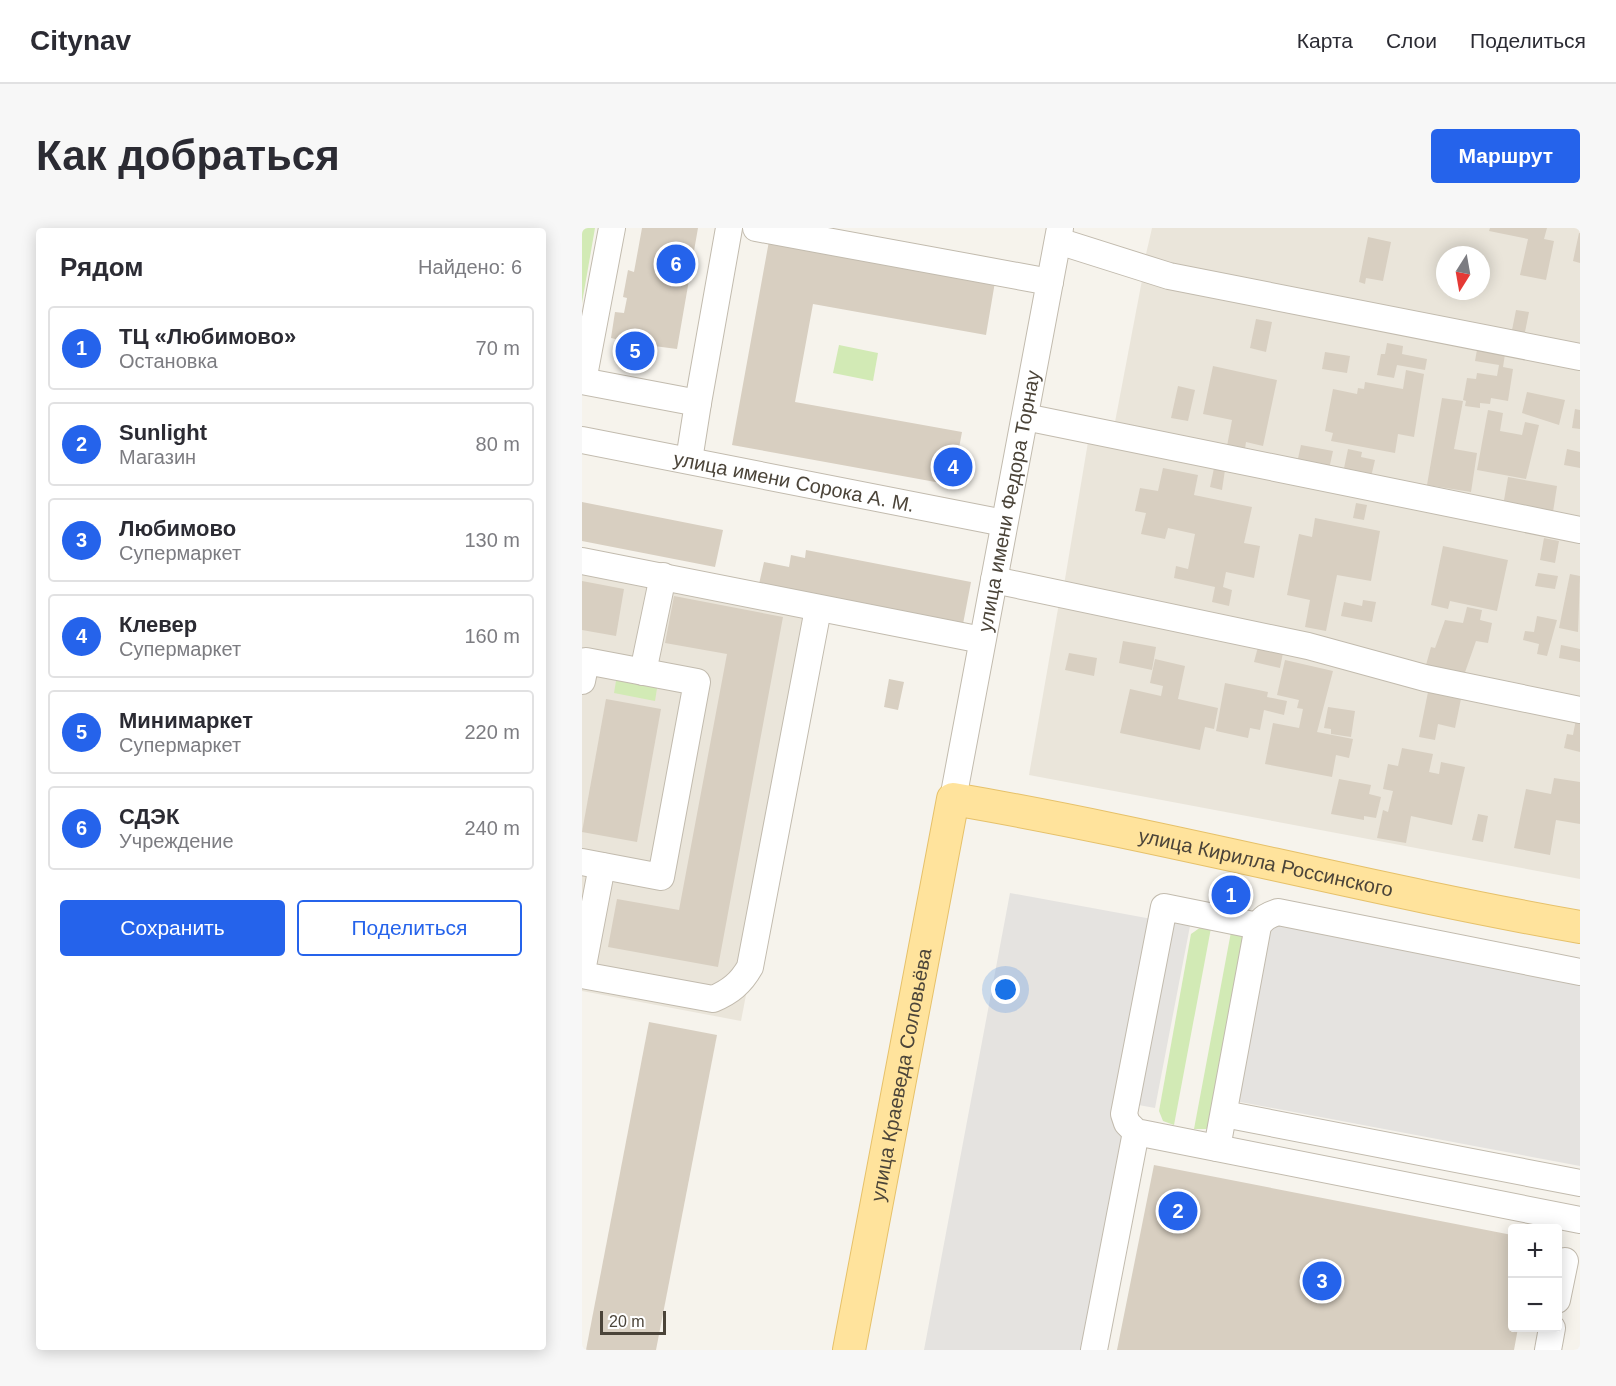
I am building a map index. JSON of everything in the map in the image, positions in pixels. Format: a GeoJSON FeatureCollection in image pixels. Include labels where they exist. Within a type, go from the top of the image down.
{"type":"FeatureCollection","features":[{"type":"Feature","properties":{"kind":"main road","name":"улица Кирилла Россинского"},"geometry":{"type":"LineString","coordinates":[[955,786],[1091,824],[1465,907],[1580,927]]}},
{"type":"Feature","properties":{"kind":"main road","name":"улица Краеведа Соловьёва"},"geometry":{"type":"LineString","coordinates":[[849,1350],[955,786]]}},
{"type":"Feature","properties":{"kind":"street"},"geometry":{"type":"LineString","coordinates":[[612,228],[582,381],[698,403]]}},
{"type":"Feature","properties":{"kind":"street"},"geometry":{"type":"LineString","coordinates":[[689,460],[729,228]]}},
{"type":"Feature","properties":{"kind":"street"},"geometry":{"type":"LineString","coordinates":[[756,228],[1050,282]]}},
{"type":"Feature","properties":{"kind":"street"},"geometry":{"type":"LineString","coordinates":[[1059,234],[1169,276],[1580,357]]}},
{"type":"Feature","properties":{"kind":"street","name":"улица имени Федора Торнау"},"geometry":{"type":"LineString","coordinates":[[955,786],[1059,234]]}},
{"type":"Feature","properties":{"kind":"street"},"geometry":{"type":"LineString","coordinates":[[1024,417],[1580,530]]}},
{"type":"Feature","properties":{"kind":"street","name":"улица имени Сорока А. М."},"geometry":{"type":"LineString","coordinates":[[582,440],[1004,524]]}},
{"type":"Feature","properties":{"kind":"street"},"geometry":{"type":"LineString","coordinates":[[582,561],[982,640]]}},
{"type":"Feature","properties":{"kind":"street"},"geometry":{"type":"LineString","coordinates":[[643,672],[663,576]]}},
{"type":"Feature","properties":{"kind":"street"},"geometry":{"type":"LineString","coordinates":[[994,580],[1308,646],[1425,678],[1580,710]]}},
{"type":"Feature","properties":{"kind":"street"},"geometry":{"type":"LineString","coordinates":[[582,681],[586,661],[697,682],[661,877],[592,864],[582,973],[713,999],[728,993],[743,980],[750,967],[818,609]]}},
{"type":"Feature","properties":{"kind":"street"},"geometry":{"type":"LineString","coordinates":[[1258,926],[1164,906],[1124,1114],[1127,1122],[1136,1132],[1580,1220]]}},
{"type":"Feature","properties":{"kind":"street"},"geometry":{"type":"LineString","coordinates":[[1217,1148],[1258,926],[1262,919],[1278,912],[1580,972]]}},
{"type":"Feature","properties":{"kind":"street"},"geometry":{"type":"LineString","coordinates":[[1224,1114],[1580,1184]]}},
{"type":"Feature","properties":{"kind":"street"},"geometry":{"type":"LineString","coordinates":[[1094,1350],[1136,1132]]}},
{"type":"Feature","properties":{"kind":"street"},"geometry":{"type":"LineString","coordinates":[[1514,1207],[1545,1197],[1580,1204]]}},
{"type":"Feature","properties":{"kind":"street"},"geometry":{"type":"LineString","coordinates":[[1562,1278],[1565,1261]]}},
{"type":"Feature","properties":{"kind":"street"},"geometry":{"type":"LineString","coordinates":[[1548,1350],[1551,1332]]}},
{"type":"Feature","properties":{"kind":"shaded area"},"geometry":{"type":"Polygon","coordinates":[[[1152,228],[1580,228],[1580,351],[1144,263],[1152,228]]]}},
{"type":"Feature","properties":{"kind":"shaded area"},"geometry":{"type":"Polygon","coordinates":[[[1143,275],[1580,362],[1580,521],[1313,470],[1115,422],[1143,275]]]}},
{"type":"Feature","properties":{"kind":"shaded area"},"geometry":{"type":"Polygon","coordinates":[[[1088,442],[1580,541],[1580,703],[1063,591],[1088,442]]]}},
{"type":"Feature","properties":{"kind":"shaded area"},"geometry":{"type":"Polygon","coordinates":[[[582,570],[819,616],[741,1021],[582,991],[582,570]]]}},
{"type":"Feature","properties":{"kind":"shaded area"},"geometry":{"type":"Polygon","coordinates":[[[1059,603],[1580,715],[1580,879],[1029,775],[1059,603]]]}},
{"type":"Feature","properties":{"kind":"shaded area"},"geometry":{"type":"Polygon","coordinates":[[[1010,893],[1190,926],[1155,1108],[1133,1104],[1086,1350],[924,1350],[1010,893]]]}},
{"type":"Feature","properties":{"kind":"shaded area"},"geometry":{"type":"Polygon","coordinates":[[[1270,920],[1580,979],[1580,1166],[1235,1101],[1270,920]]]}},
{"type":"Feature","properties":{"kind":"green space"},"geometry":{"type":"Polygon","coordinates":[[[582,228],[595,228],[582,303],[582,228]]]}},
{"type":"Feature","properties":{"kind":"green space"},"geometry":{"type":"Polygon","coordinates":[[[839,345],[878,353],[873,381],[833,373],[839,345]]]}},
{"type":"Feature","properties":{"kind":"green space"},"geometry":{"type":"Polygon","coordinates":[[[617,675],[658,682],[655,701],[614,693],[617,675]]]}},
{"type":"Feature","properties":{"kind":"green space"},"geometry":{"type":"Polygon","coordinates":[[[1201,927],[1211,928],[1174,1125],[1163,1121],[1159,1111],[1191,934],[1201,927]]]}},
{"type":"Feature","properties":{"kind":"green space"},"geometry":{"type":"Polygon","coordinates":[[[1231,932],[1244,936],[1211,1126],[1206,1129],[1194,1129],[1231,932]]]}},
{"type":"Feature","properties":{"kind":"building"},"geometry":{"type":"Polygon","coordinates":[[[642,228],[698,228],[677,349],[654,346],[653,354],[619,348],[620,340],[611,338],[615,312],[624,313],[627,298],[623,297],[628,270],[634,272],[642,228]]]}},
{"type":"Feature","properties":{"kind":"building"},"geometry":{"type":"Polygon","coordinates":[[[1490,228],[1547,228],[1544,239],[1554,241],[1546,280],[1520,275],[1528,239],[1489,231],[1490,228]]]}},
{"type":"Feature","properties":{"kind":"building"},"geometry":{"type":"Polygon","coordinates":[[[1580,233],[1580,263],[1573,261],[1580,233]]]}},
{"type":"Feature","properties":{"kind":"building"},"geometry":{"type":"Polygon","coordinates":[[[1368,237],[1391,242],[1383,281],[1366,278],[1365,284],[1359,282],[1368,237]]]}},
{"type":"Feature","properties":{"kind":"building"},"geometry":{"type":"Polygon","coordinates":[[[769,241],[995,282],[986,335],[813,304],[795,402],[962,432],[952,485],[732,445],[769,241]]]}},
{"type":"Feature","properties":{"kind":"building"},"geometry":{"type":"Polygon","coordinates":[[[1516,310],[1529,312],[1524,337],[1511,335],[1516,310]]]}},
{"type":"Feature","properties":{"kind":"building"},"geometry":{"type":"Polygon","coordinates":[[[1256,319],[1272,322],[1266,352],[1250,348],[1256,319]]]}},
{"type":"Feature","properties":{"kind":"building"},"geometry":{"type":"Polygon","coordinates":[[[1387,343],[1403,346],[1402,354],[1427,359],[1425,370],[1397,365],[1394,378],[1377,375],[1381,354],[1385,354],[1387,343]]]}},
{"type":"Feature","properties":{"kind":"building"},"geometry":{"type":"Polygon","coordinates":[[[1478,344],[1506,348],[1503,367],[1513,369],[1508,401],[1491,398],[1490,404],[1480,403],[1480,408],[1465,406],[1466,401],[1463,400],[1467,378],[1476,379],[1477,373],[1497,376],[1499,365],[1475,361],[1478,344]]]}},
{"type":"Feature","properties":{"kind":"building"},"geometry":{"type":"Polygon","coordinates":[[[1325,352],[1350,356],[1347,373],[1322,369],[1325,352]]]}},
{"type":"Feature","properties":{"kind":"building"},"geometry":{"type":"Polygon","coordinates":[[[1213,366],[1277,380],[1263,446],[1246,442],[1245,449],[1227,446],[1232,420],[1203,414],[1213,366]]]}},
{"type":"Feature","properties":{"kind":"building"},"geometry":{"type":"Polygon","coordinates":[[[1406,370],[1424,374],[1414,437],[1398,434],[1395,453],[1331,441],[1333,433],[1325,431],[1333,389],[1357,394],[1358,388],[1364,389],[1365,382],[1403,389],[1406,370]]]}},
{"type":"Feature","properties":{"kind":"building"},"geometry":{"type":"Polygon","coordinates":[[[1178,386],[1195,390],[1188,421],[1171,418],[1178,386]]]}},
{"type":"Feature","properties":{"kind":"building"},"geometry":{"type":"Polygon","coordinates":[[[1527,392],[1565,400],[1559,425],[1522,413],[1527,392]]]}},
{"type":"Feature","properties":{"kind":"building"},"geometry":{"type":"Polygon","coordinates":[[[1442,398],[1463,401],[1454,449],[1477,453],[1471,492],[1427,485],[1442,398]]]}},
{"type":"Feature","properties":{"kind":"building"},"geometry":{"type":"Polygon","coordinates":[[[1575,409],[1580,410],[1580,429],[1572,428],[1575,409]]]}},
{"type":"Feature","properties":{"kind":"building"},"geometry":{"type":"Polygon","coordinates":[[[1488,410],[1503,413],[1500,431],[1522,435],[1525,422],[1539,425],[1526,479],[1477,470],[1488,410]]]}},
{"type":"Feature","properties":{"kind":"building"},"geometry":{"type":"Polygon","coordinates":[[[1301,445],[1333,451],[1329,469],[1297,463],[1301,445]]]}},
{"type":"Feature","properties":{"kind":"building"},"geometry":{"type":"Polygon","coordinates":[[[1348,449],[1362,452],[1361,457],[1375,460],[1371,477],[1343,473],[1348,449]]]}},
{"type":"Feature","properties":{"kind":"building"},"geometry":{"type":"Polygon","coordinates":[[[1567,449],[1580,452],[1580,468],[1564,465],[1567,449]]]}},
{"type":"Feature","properties":{"kind":"building"},"geometry":{"type":"Polygon","coordinates":[[[1163,468],[1198,475],[1194,495],[1252,507],[1244,543],[1260,546],[1254,578],[1226,572],[1223,587],[1232,590],[1229,606],[1212,602],[1215,587],[1174,578],[1176,566],[1188,569],[1195,534],[1168,528],[1165,539],[1141,534],[1146,513],[1135,511],[1140,488],[1158,491],[1163,468]]]}},
{"type":"Feature","properties":{"kind":"building"},"geometry":{"type":"Polygon","coordinates":[[[1214,468],[1225,470],[1222,490],[1210,487],[1214,468]]]}},
{"type":"Feature","properties":{"kind":"building"},"geometry":{"type":"Polygon","coordinates":[[[1508,477],[1557,486],[1553,512],[1503,506],[1508,477]]]}},
{"type":"Feature","properties":{"kind":"building"},"geometry":{"type":"Polygon","coordinates":[[[582,502],[723,530],[715,567],[582,541],[582,502]]]}},
{"type":"Feature","properties":{"kind":"building"},"geometry":{"type":"Polygon","coordinates":[[[1356,503],[1367,505],[1364,520],[1353,518],[1356,503]]]}},
{"type":"Feature","properties":{"kind":"building"},"geometry":{"type":"Polygon","coordinates":[[[1315,518],[1380,531],[1371,581],[1337,575],[1326,631],[1305,627],[1310,600],[1287,595],[1299,534],[1312,537],[1315,518]]]}},
{"type":"Feature","properties":{"kind":"building"},"geometry":{"type":"Polygon","coordinates":[[[1544,538],[1559,541],[1555,563],[1540,560],[1544,538]]]}},
{"type":"Feature","properties":{"kind":"building"},"geometry":{"type":"Polygon","coordinates":[[[1443,546],[1508,560],[1497,611],[1450,601],[1448,609],[1431,605],[1443,546]]]}},
{"type":"Feature","properties":{"kind":"building"},"geometry":{"type":"Polygon","coordinates":[[[806,550],[971,582],[963,624],[759,584],[764,562],[789,567],[791,555],[805,558],[806,550]]]}},
{"type":"Feature","properties":{"kind":"building"},"geometry":{"type":"Polygon","coordinates":[[[1538,573],[1558,576],[1555,589],[1535,586],[1538,573]]]}},
{"type":"Feature","properties":{"kind":"building"},"geometry":{"type":"Polygon","coordinates":[[[1570,574],[1580,576],[1578,632],[1559,628],[1570,574]]]}},
{"type":"Feature","properties":{"kind":"building"},"geometry":{"type":"Polygon","coordinates":[[[582,581],[624,589],[616,636],[582,630],[582,581]]]}},
{"type":"Feature","properties":{"kind":"building"},"geometry":{"type":"Polygon","coordinates":[[[674,596],[783,617],[718,967],[608,947],[617,899],[679,910],[727,654],[665,643],[674,596]]]}},
{"type":"Feature","properties":{"kind":"building"},"geometry":{"type":"Polygon","coordinates":[[[1363,600],[1376,602],[1372,622],[1341,616],[1344,602],[1362,606],[1363,600]]]}},
{"type":"Feature","properties":{"kind":"building"},"geometry":{"type":"Polygon","coordinates":[[[1467,607],[1482,610],[1480,620],[1492,623],[1488,643],[1476,641],[1463,678],[1450,670],[1426,665],[1431,647],[1435,648],[1445,620],[1463,623],[1467,607]]]}},
{"type":"Feature","properties":{"kind":"building"},"geometry":{"type":"Polygon","coordinates":[[[1537,616],[1557,620],[1547,656],[1537,654],[1539,644],[1523,640],[1525,631],[1534,632],[1537,616]]]}},
{"type":"Feature","properties":{"kind":"building"},"geometry":{"type":"Polygon","coordinates":[[[1123,641],[1156,647],[1152,670],[1119,663],[1123,641]]]}},
{"type":"Feature","properties":{"kind":"building"},"geometry":{"type":"Polygon","coordinates":[[[1259,643],[1284,648],[1280,668],[1254,662],[1259,643]]]}},
{"type":"Feature","properties":{"kind":"building"},"geometry":{"type":"Polygon","coordinates":[[[1561,645],[1580,649],[1580,662],[1559,658],[1561,645]]]}},
{"type":"Feature","properties":{"kind":"building"},"geometry":{"type":"Polygon","coordinates":[[[1069,653],[1097,658],[1094,676],[1065,670],[1069,653]]]}},
{"type":"Feature","properties":{"kind":"building"},"geometry":{"type":"Polygon","coordinates":[[[1155,659],[1185,666],[1178,699],[1218,708],[1214,729],[1205,727],[1200,750],[1120,733],[1130,689],[1161,696],[1163,686],[1150,683],[1155,659]]]}},
{"type":"Feature","properties":{"kind":"building"},"geometry":{"type":"Polygon","coordinates":[[[1285,660],[1333,671],[1317,732],[1353,739],[1349,758],[1336,755],[1332,777],[1265,764],[1273,723],[1299,728],[1303,709],[1297,708],[1299,700],[1277,695],[1285,660]]]}},
{"type":"Feature","properties":{"kind":"building"},"geometry":{"type":"Polygon","coordinates":[[[889,679],[904,682],[898,710],[884,707],[889,679]]]}},
{"type":"Feature","properties":{"kind":"building"},"geometry":{"type":"Polygon","coordinates":[[[1225,683],[1268,692],[1267,697],[1287,701],[1284,715],[1264,710],[1260,730],[1250,728],[1248,738],[1216,731],[1225,683]]]}},
{"type":"Feature","properties":{"kind":"building"},"geometry":{"type":"Polygon","coordinates":[[[1429,687],[1462,694],[1455,728],[1438,724],[1435,740],[1419,737],[1429,687]]]}},
{"type":"Feature","properties":{"kind":"building"},"geometry":{"type":"Polygon","coordinates":[[[606,699],[661,709],[637,842],[582,832],[606,699]]]}},
{"type":"Feature","properties":{"kind":"building"},"geometry":{"type":"Polygon","coordinates":[[[1328,707],[1355,711],[1351,737],[1331,734],[1331,729],[1324,728],[1328,707]]]}},
{"type":"Feature","properties":{"kind":"building"},"geometry":{"type":"Polygon","coordinates":[[[1577,714],[1580,715],[1580,752],[1564,748],[1567,734],[1573,735],[1577,714]]]}},
{"type":"Feature","properties":{"kind":"building"},"geometry":{"type":"Polygon","coordinates":[[[1402,748],[1433,754],[1429,772],[1439,774],[1441,762],[1465,767],[1452,825],[1411,816],[1406,843],[1377,838],[1383,810],[1388,812],[1393,791],[1383,789],[1388,764],[1398,766],[1402,748]]]}},
{"type":"Feature","properties":{"kind":"building"},"geometry":{"type":"Polygon","coordinates":[[[1554,778],[1580,782],[1580,824],[1556,820],[1550,855],[1514,848],[1526,789],[1551,794],[1554,778]]]}},
{"type":"Feature","properties":{"kind":"building"},"geometry":{"type":"Polygon","coordinates":[[[1339,779],[1371,785],[1369,794],[1381,797],[1376,818],[1364,816],[1364,820],[1331,814],[1339,779]]]}},
{"type":"Feature","properties":{"kind":"building"},"geometry":{"type":"Polygon","coordinates":[[[1478,814],[1488,816],[1483,842],[1472,840],[1478,814]]]}},
{"type":"Feature","properties":{"kind":"building"},"geometry":{"type":"Polygon","coordinates":[[[649,1022],[717,1035],[656,1350],[586,1350],[649,1022]]]}},
{"type":"Feature","properties":{"kind":"building"},"geometry":{"type":"Polygon","coordinates":[[[1154,1165],[1508,1234],[1508,1332],[1517,1332],[1514,1350],[1117,1350],[1154,1165]]]}},
{"type":"Feature","properties":{"kind":"place","name":"СДЭК"},"geometry":{"type":"Point","coordinates":[676,264]}},
{"type":"Feature","properties":{"kind":"place","name":"Минимаркет"},"geometry":{"type":"Point","coordinates":[635,351]}},
{"type":"Feature","properties":{"kind":"place","name":"Клевер"},"geometry":{"type":"Point","coordinates":[953,467]}},
{"type":"Feature","properties":{"kind":"place","name":"ТЦ «Любимово»"},"geometry":{"type":"Point","coordinates":[1231,895]}},
{"type":"Feature","properties":{"kind":"place","name":"Sunlight"},"geometry":{"type":"Point","coordinates":[1178,1211]}},
{"type":"Feature","properties":{"kind":"place","name":"Любимово"},"geometry":{"type":"Point","coordinates":[1322,1281]}}]}
